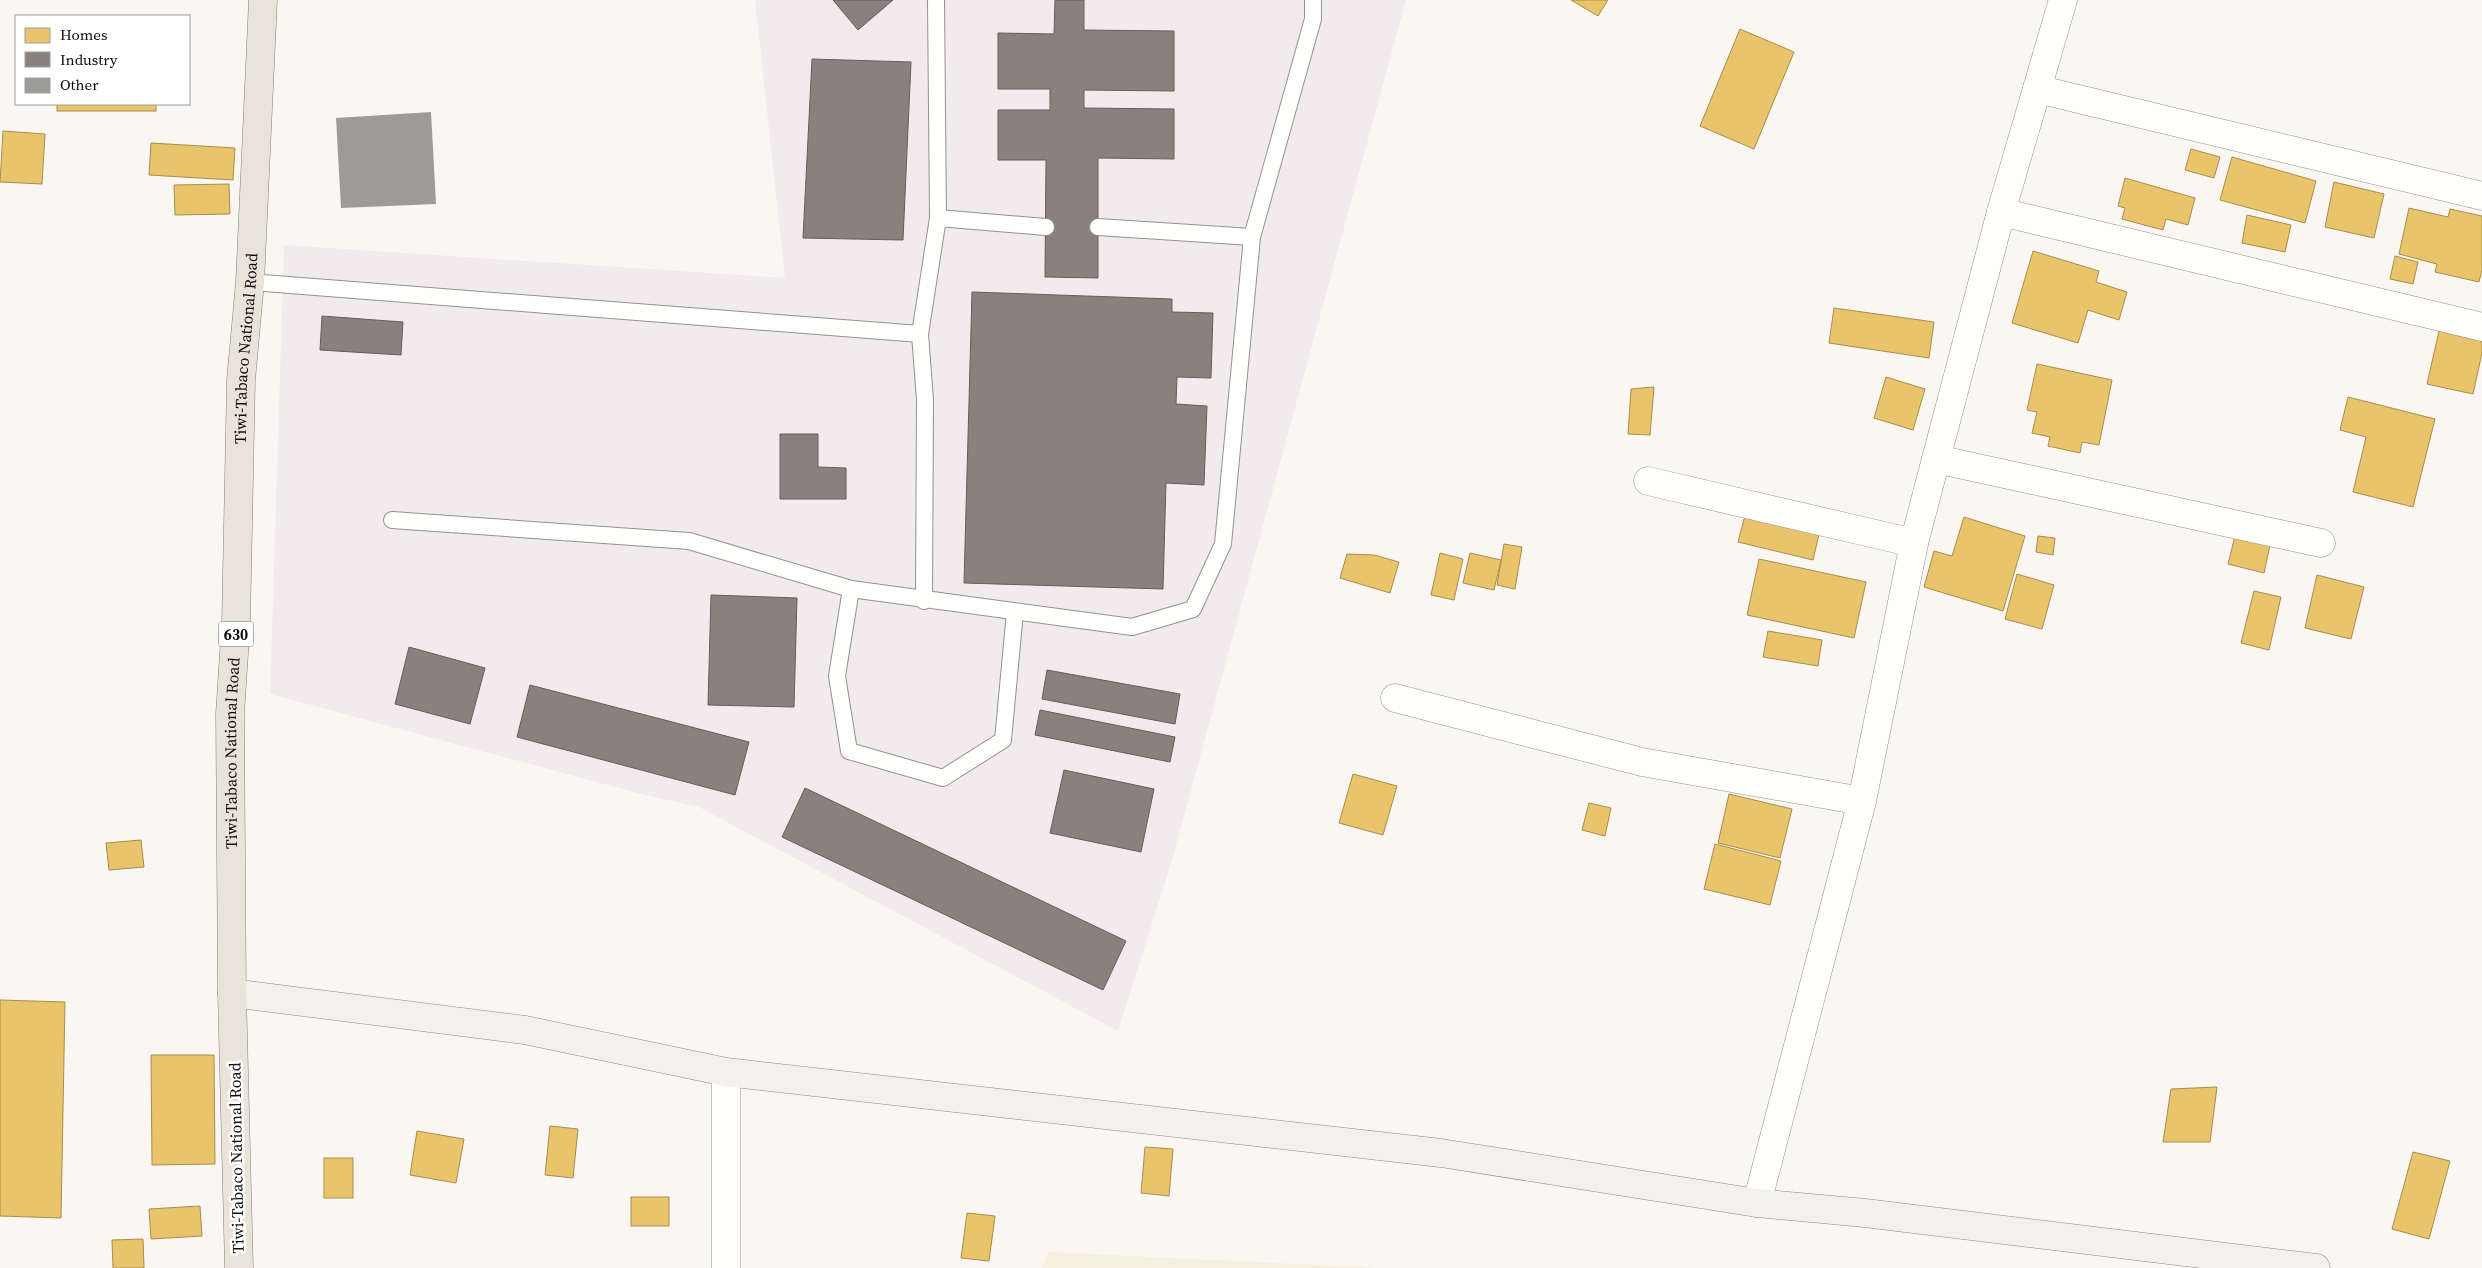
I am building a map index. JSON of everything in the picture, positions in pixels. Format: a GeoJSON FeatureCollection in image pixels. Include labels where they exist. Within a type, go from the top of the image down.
{"type":"FeatureCollection","features":[{"type":"Feature","properties":{"kind":"main road","name":"Tiwi-Tabaco National Road"},"geometry":{"type":"LineString","coordinates":[[239,1268],[232,993],[230,714],[236,623],[241,380],[250,282],[263,0]]}},
{"type":"Feature","properties":{"kind":"main road"},"geometry":{"type":"LineString","coordinates":[[232,993],[525,1030],[726,1072],[1441,1153],[1757,1203],[1865,1212],[2316,1268]]}},
{"type":"Feature","properties":{"kind":"street"},"geometry":{"type":"LineString","coordinates":[[1757,1203],[1862,801],[1914,543],[2001,212],[2063,0]]}},
{"type":"Feature","properties":{"kind":"street"},"geometry":{"type":"LineString","coordinates":[[2037,89],[2482,196]]}},
{"type":"Feature","properties":{"kind":"street"},"geometry":{"type":"LineString","coordinates":[[2001,212],[2482,327]]}},
{"type":"Feature","properties":{"kind":"street"},"geometry":{"type":"LineString","coordinates":[[1936,459],[2321,543]]}},
{"type":"Feature","properties":{"kind":"street"},"geometry":{"type":"LineString","coordinates":[[1648,481],[1914,543]]}},
{"type":"Feature","properties":{"kind":"street"},"geometry":{"type":"LineString","coordinates":[[1395,698],[1642,762],[1862,801]]}},
{"type":"Feature","properties":{"kind":"street"},"geometry":{"type":"LineString","coordinates":[[726,1072],[726,1268]]}},
{"type":"Feature","properties":{"kind":"lane"},"geometry":{"type":"LineString","coordinates":[[924,601],[924,400],[920,334],[938,218],[936,0]]}},
{"type":"Feature","properties":{"kind":"lane"},"geometry":{"type":"LineString","coordinates":[[392,520],[689,541],[850,589],[924,601],[1132,627],[1193,609],[1223,544],[1252,237],[1313,19],[1313,0]]}},
{"type":"Feature","properties":{"kind":"lane"},"geometry":{"type":"LineString","coordinates":[[938,218],[1046,227]]}},
{"type":"Feature","properties":{"kind":"lane"},"geometry":{"type":"LineString","coordinates":[[1098,227],[1252,237]]}},
{"type":"Feature","properties":{"kind":"lane"},"geometry":{"type":"LineString","coordinates":[[250,282],[920,334]]}},
{"type":"Feature","properties":{"kind":"lane"},"geometry":{"type":"LineString","coordinates":[[850,589],[837,676],[849,751],[943,778],[1003,740],[1015,612]]}},
{"type":"Feature","properties":{"kind":"shaded area"},"geometry":{"type":"Polygon","coordinates":[[[755,0],[1406,0],[1171,864],[1118,1031],[699,807],[645,795],[270,694],[284,245],[785,278],[755,0]]]}},
{"type":"Feature","properties":{"kind":"shaded area"},"geometry":{"type":"Polygon","coordinates":[[[1048,1252],[1382,1268],[1042,1268],[1048,1252]]]}},
{"type":"Feature","properties":{"kind":"building: Homes"},"geometry":{"type":"Polygon","coordinates":[[[1571,0],[1608,0],[1598,16],[1571,0]]]}},
{"type":"Feature","properties":{"kind":"building: Homes"},"geometry":{"type":"Polygon","coordinates":[[[1740,29],[1794,52],[1754,149],[1700,126],[1740,29]]]}},
{"type":"Feature","properties":{"kind":"building: Homes"},"geometry":{"type":"Polygon","coordinates":[[[57,105],[156,105],[156,111],[57,111],[57,105]]]}},
{"type":"Feature","properties":{"kind":"building: Homes"},"geometry":{"type":"Polygon","coordinates":[[[3,131],[45,134],[42,184],[0,182],[3,131]]]}},
{"type":"Feature","properties":{"kind":"building: Homes"},"geometry":{"type":"Polygon","coordinates":[[[151,143],[235,148],[233,180],[149,175],[151,143]]]}},
{"type":"Feature","properties":{"kind":"building: Homes"},"geometry":{"type":"Polygon","coordinates":[[[2191,149],[2220,157],[2214,178],[2185,170],[2191,149]]]}},
{"type":"Feature","properties":{"kind":"building: Homes"},"geometry":{"type":"Polygon","coordinates":[[[2232,157],[2316,181],[2305,223],[2220,200],[2232,157]]]}},
{"type":"Feature","properties":{"kind":"building: Homes"},"geometry":{"type":"Polygon","coordinates":[[[2125,178],[2195,198],[2188,225],[2166,219],[2163,230],[2122,219],[2125,208],[2118,206],[2125,178]]]}},
{"type":"Feature","properties":{"kind":"building: Homes"},"geometry":{"type":"Polygon","coordinates":[[[2334,182],[2384,194],[2374,238],[2325,227],[2334,182]]]}},
{"type":"Feature","properties":{"kind":"building: Homes"},"geometry":{"type":"Polygon","coordinates":[[[229,184],[230,214],[175,215],[174,185],[229,184]]]}},
{"type":"Feature","properties":{"kind":"building: Homes"},"geometry":{"type":"Polygon","coordinates":[[[2409,208],[2448,217],[2450,209],[2482,216],[2482,270],[2479,282],[2435,272],[2437,264],[2399,254],[2409,208]]]}},
{"type":"Feature","properties":{"kind":"building: Homes"},"geometry":{"type":"Polygon","coordinates":[[[2247,215],[2291,225],[2285,252],[2242,243],[2247,215]]]}},
{"type":"Feature","properties":{"kind":"building: Homes"},"geometry":{"type":"Polygon","coordinates":[[[2033,251],[2099,271],[2096,282],[2127,292],[2119,320],[2088,310],[2078,343],[2012,323],[2033,251]]]}},
{"type":"Feature","properties":{"kind":"building: Homes"},"geometry":{"type":"Polygon","coordinates":[[[2395,256],[2418,262],[2413,284],[2390,279],[2395,256]]]}},
{"type":"Feature","properties":{"kind":"building: Homes"},"geometry":{"type":"Polygon","coordinates":[[[1834,308],[1934,322],[1929,358],[1829,343],[1834,308]]]}},
{"type":"Feature","properties":{"kind":"building: Homes"},"geometry":{"type":"Polygon","coordinates":[[[2439,331],[2482,341],[2482,353],[2473,394],[2427,384],[2439,331]]]}},
{"type":"Feature","properties":{"kind":"building: Homes"},"geometry":{"type":"Polygon","coordinates":[[[2037,364],[2112,380],[2099,445],[2082,442],[2080,453],[2048,446],[2050,437],[2032,433],[2037,412],[2027,410],[2037,364]]]}},
{"type":"Feature","properties":{"kind":"building: Homes"},"geometry":{"type":"Polygon","coordinates":[[[1886,377],[1925,389],[1913,430],[1874,418],[1886,377]]]}},
{"type":"Feature","properties":{"kind":"building: Homes"},"geometry":{"type":"Polygon","coordinates":[[[1654,387],[1650,435],[1628,434],[1631,389],[1654,387]]]}},
{"type":"Feature","properties":{"kind":"building: Homes"},"geometry":{"type":"Polygon","coordinates":[[[2348,397],[2435,419],[2413,507],[2353,492],[2366,437],[2340,430],[2348,397]]]}},
{"type":"Feature","properties":{"kind":"building: Homes"},"geometry":{"type":"Polygon","coordinates":[[[1746,512],[1820,530],[1813,560],[1738,542],[1746,512]]]}},
{"type":"Feature","properties":{"kind":"building: Homes"},"geometry":{"type":"Polygon","coordinates":[[[1964,517],[2025,536],[2003,611],[1924,587],[1934,551],[1952,556],[1964,517]]]}},
{"type":"Feature","properties":{"kind":"building: Homes"},"geometry":{"type":"Polygon","coordinates":[[[2038,536],[2055,538],[2053,555],[2036,552],[2038,536]]]}},
{"type":"Feature","properties":{"kind":"building: Homes"},"geometry":{"type":"Polygon","coordinates":[[[2235,536],[2270,545],[2264,573],[2228,564],[2235,536]]]}},
{"type":"Feature","properties":{"kind":"building: Homes"},"geometry":{"type":"Polygon","coordinates":[[[1504,544],[1522,547],[1515,589],[1497,585],[1504,544]]]}},
{"type":"Feature","properties":{"kind":"building: Homes"},"geometry":{"type":"Polygon","coordinates":[[[1440,553],[1463,559],[1454,600],[1431,595],[1440,553]]]}},
{"type":"Feature","properties":{"kind":"building: Homes"},"geometry":{"type":"Polygon","coordinates":[[[1470,553],[1501,560],[1494,590],[1463,583],[1470,553]]]}},
{"type":"Feature","properties":{"kind":"building: Homes"},"geometry":{"type":"Polygon","coordinates":[[[1347,554],[1374,555],[1399,562],[1390,593],[1340,578],[1347,554]]]}},
{"type":"Feature","properties":{"kind":"building: Homes"},"geometry":{"type":"Polygon","coordinates":[[[1759,559],[1866,582],[1854,638],[1747,615],[1759,559]]]}},
{"type":"Feature","properties":{"kind":"building: Homes"},"geometry":{"type":"Polygon","coordinates":[[[2017,574],[2054,585],[2042,629],[2005,619],[2017,574]]]}},
{"type":"Feature","properties":{"kind":"building: Homes"},"geometry":{"type":"Polygon","coordinates":[[[2317,575],[2364,587],[2351,639],[2305,628],[2317,575]]]}},
{"type":"Feature","properties":{"kind":"building: Homes"},"geometry":{"type":"Polygon","coordinates":[[[2254,591],[2281,597],[2269,650],[2241,643],[2254,591]]]}},
{"type":"Feature","properties":{"kind":"building: Homes"},"geometry":{"type":"Polygon","coordinates":[[[1768,631],[1822,640],[1818,666],[1763,657],[1768,631]]]}},
{"type":"Feature","properties":{"kind":"building: Homes"},"geometry":{"type":"Polygon","coordinates":[[[1353,774],[1397,786],[1383,835],[1339,823],[1353,774]]]}},
{"type":"Feature","properties":{"kind":"building: Homes"},"geometry":{"type":"Polygon","coordinates":[[[1729,794],[1792,809],[1780,858],[1718,843],[1729,794]]]}},
{"type":"Feature","properties":{"kind":"building: Homes"},"geometry":{"type":"Polygon","coordinates":[[[1589,803],[1611,808],[1605,836],[1582,830],[1589,803]]]}},
{"type":"Feature","properties":{"kind":"building: Homes"},"geometry":{"type":"Polygon","coordinates":[[[141,840],[144,867],[109,870],[106,843],[141,840]]]}},
{"type":"Feature","properties":{"kind":"building: Homes"},"geometry":{"type":"Polygon","coordinates":[[[1715,844],[1781,861],[1770,905],[1704,889],[1715,844]]]}},
{"type":"Feature","properties":{"kind":"building: Homes"},"geometry":{"type":"Polygon","coordinates":[[[0,1000],[65,1002],[61,1218],[0,1216],[0,1000]]]}},
{"type":"Feature","properties":{"kind":"building: Homes"},"geometry":{"type":"Polygon","coordinates":[[[151,1055],[214,1055],[215,1164],[152,1165],[151,1055]]]}},
{"type":"Feature","properties":{"kind":"building: Homes"},"geometry":{"type":"Polygon","coordinates":[[[2217,1087],[2210,1142],[2163,1142],[2171,1089],[2217,1087]]]}},
{"type":"Feature","properties":{"kind":"building: Homes"},"geometry":{"type":"Polygon","coordinates":[[[550,1126],[578,1129],[573,1178],[545,1175],[550,1126]]]}},
{"type":"Feature","properties":{"kind":"building: Homes"},"geometry":{"type":"Polygon","coordinates":[[[417,1131],[464,1139],[456,1183],[410,1175],[417,1131]]]}},
{"type":"Feature","properties":{"kind":"building: Homes"},"geometry":{"type":"Polygon","coordinates":[[[1145,1147],[1173,1149],[1169,1196],[1141,1193],[1145,1147]]]}},
{"type":"Feature","properties":{"kind":"building: Homes"},"geometry":{"type":"Polygon","coordinates":[[[2413,1152],[2450,1161],[2429,1239],[2392,1229],[2413,1152]]]}},
{"type":"Feature","properties":{"kind":"building: Homes"},"geometry":{"type":"Polygon","coordinates":[[[324,1158],[353,1158],[353,1198],[324,1198],[324,1158]]]}},
{"type":"Feature","properties":{"kind":"building: Homes"},"geometry":{"type":"Polygon","coordinates":[[[631,1197],[669,1197],[669,1226],[631,1226],[631,1197]]]}},
{"type":"Feature","properties":{"kind":"building: Homes"},"geometry":{"type":"Polygon","coordinates":[[[200,1206],[202,1236],[151,1239],[149,1209],[200,1206]]]}},
{"type":"Feature","properties":{"kind":"building: Homes"},"geometry":{"type":"Polygon","coordinates":[[[967,1213],[995,1216],[989,1261],[961,1258],[967,1213]]]}},
{"type":"Feature","properties":{"kind":"building: Homes"},"geometry":{"type":"Polygon","coordinates":[[[143,1239],[144,1268],[113,1268],[112,1240],[143,1239]]]}},
{"type":"Feature","properties":{"kind":"building: Industry"},"geometry":{"type":"Polygon","coordinates":[[[833,0],[893,0],[858,30],[833,0]]]}},
{"type":"Feature","properties":{"kind":"building: Industry"},"geometry":{"type":"Polygon","coordinates":[[[1055,0],[1084,0],[1084,30],[1174,31],[1174,91],[1084,90],[1084,108],[1174,109],[1174,159],[1098,158],[1098,278],[1045,277],[1046,160],[998,160],[998,110],[1050,110],[1050,89],[998,89],[998,33],[1054,34],[1055,0]]]}},
{"type":"Feature","properties":{"kind":"building: Industry"},"geometry":{"type":"Polygon","coordinates":[[[812,59],[911,62],[903,240],[803,238],[812,59]]]}},
{"type":"Feature","properties":{"kind":"building: Industry"},"geometry":{"type":"Polygon","coordinates":[[[972,292],[1172,299],[1172,312],[1213,313],[1211,378],[1177,377],[1176,404],[1207,406],[1204,485],[1166,483],[1163,589],[964,583],[972,292]]]}},
{"type":"Feature","properties":{"kind":"building: Industry"},"geometry":{"type":"Polygon","coordinates":[[[322,316],[403,322],[401,355],[320,350],[322,316]]]}},
{"type":"Feature","properties":{"kind":"building: Industry"},"geometry":{"type":"Polygon","coordinates":[[[780,434],[818,434],[818,467],[846,468],[846,499],[780,499],[780,434]]]}},
{"type":"Feature","properties":{"kind":"building: Industry"},"geometry":{"type":"Polygon","coordinates":[[[711,595],[797,598],[794,707],[708,705],[711,595]]]}},
{"type":"Feature","properties":{"kind":"building: Industry"},"geometry":{"type":"Polygon","coordinates":[[[409,647],[485,668],[470,724],[395,704],[409,647]]]}},
{"type":"Feature","properties":{"kind":"building: Industry"},"geometry":{"type":"Polygon","coordinates":[[[1047,670],[1180,694],[1175,724],[1042,699],[1047,670]]]}},
{"type":"Feature","properties":{"kind":"building: Industry"},"geometry":{"type":"Polygon","coordinates":[[[530,685],[749,742],[735,795],[517,737],[530,685]]]}},
{"type":"Feature","properties":{"kind":"building: Industry"},"geometry":{"type":"Polygon","coordinates":[[[1040,710],[1175,737],[1170,762],[1035,735],[1040,710]]]}},
{"type":"Feature","properties":{"kind":"building: Industry"},"geometry":{"type":"Polygon","coordinates":[[[1064,770],[1154,789],[1141,852],[1050,833],[1064,770]]]}},
{"type":"Feature","properties":{"kind":"building: Industry"},"geometry":{"type":"Polygon","coordinates":[[[805,788],[1126,941],[1103,990],[782,837],[805,788]]]}},
{"type":"Feature","properties":{"kind":"building: Other"},"geometry":{"type":"Polygon","coordinates":[[[431,112],[436,204],[341,208],[336,118],[431,112]]]}}]}
